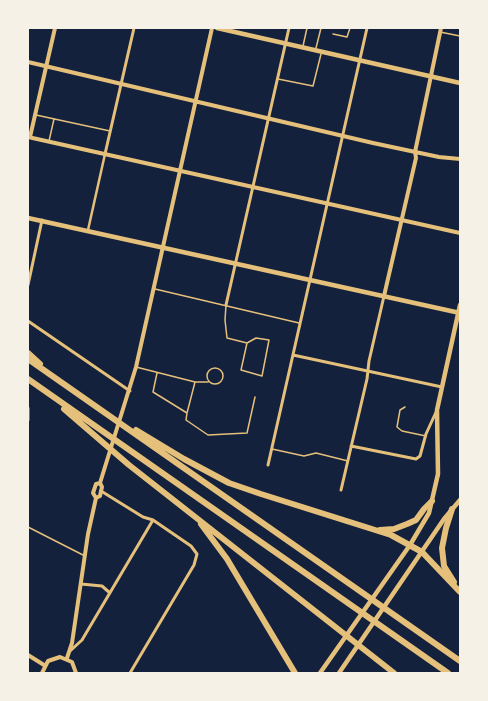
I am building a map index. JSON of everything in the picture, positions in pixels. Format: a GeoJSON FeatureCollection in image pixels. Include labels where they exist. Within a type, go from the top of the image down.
{"type":"FeatureCollection","features":[{"type":"Feature","properties":{"kind":"highway"},"geometry":{"type":"LineString","coordinates":[[28,353],[54,378]]}},
{"type":"Feature","properties":{"kind":"highway"},"geometry":{"type":"LineString","coordinates":[[28,359],[460,661]]}},
{"type":"Feature","properties":{"kind":"highway"},"geometry":{"type":"LineString","coordinates":[[28,379],[448,673]]}},
{"type":"Feature","properties":{"kind":"highway"},"geometry":{"type":"LineString","coordinates":[[42,389],[129,465],[394,673]]}},
{"type":"Feature","properties":{"kind":"highway"},"geometry":{"type":"LineString","coordinates":[[108,415],[162,444],[184,459],[229,482],[265,496],[391,535],[422,552],[460,591]]}},
{"type":"Feature","properties":{"kind":"highway"},"geometry":{"type":"LineString","coordinates":[[374,530],[394,529],[416,520],[424,509],[432,502]]}},
{"type":"Feature","properties":{"kind":"highway"},"geometry":{"type":"LineString","coordinates":[[452,509],[442,548],[444,566],[460,591]]}},
{"type":"Feature","properties":{"kind":"highway"},"geometry":{"type":"LineString","coordinates":[[192,514],[227,559],[295,673]]}},
{"type":"Feature","properties":{"kind":"main road"},"geometry":{"type":"LineString","coordinates":[[218,28],[460,83]]}},
{"type":"Feature","properties":{"kind":"main road"},"geometry":{"type":"LineString","coordinates":[[28,218],[163,246],[459,313]]}},
{"type":"Feature","properties":{"kind":"main road"},"geometry":{"type":"LineString","coordinates":[[320,673],[410,545],[424,522],[432,502],[438,474],[437,410],[460,305]]}},
{"type":"Feature","properties":{"kind":"main road"},"geometry":{"type":"LineString","coordinates":[[339,673],[452,509],[460,500]]}},
{"type":"Feature","properties":{"kind":"street"},"geometry":{"type":"LineString","coordinates":[[55,28],[29,137],[460,234]]}},
{"type":"Feature","properties":{"kind":"street"},"geometry":{"type":"LineString","coordinates":[[88,230],[134,28]]}},
{"type":"Feature","properties":{"kind":"street"},"geometry":{"type":"LineString","coordinates":[[70,651],[84,556],[96,498],[100,496],[102,487],[100,483],[136,368],[212,28]]}},
{"type":"Feature","properties":{"kind":"street"},"geometry":{"type":"LineString","coordinates":[[226,305],[289,28]]}},
{"type":"Feature","properties":{"kind":"street"},"geometry":{"type":"LineString","coordinates":[[268,465],[367,28]]}},
{"type":"Feature","properties":{"kind":"street"},"geometry":{"type":"LineString","coordinates":[[341,490],[416,158],[415,152],[441,30]]}},
{"type":"Feature","properties":{"kind":"street"},"geometry":{"type":"LineString","coordinates":[[28,62],[244,111],[268,119],[343,136],[439,157],[460,159]]}},
{"type":"Feature","properties":{"kind":"street"},"geometry":{"type":"LineString","coordinates":[[28,285],[42,220]]}},
{"type":"Feature","properties":{"kind":"street"},"geometry":{"type":"LineString","coordinates":[[28,321],[130,391]]}},
{"type":"Feature","properties":{"kind":"street"},"geometry":{"type":"LineString","coordinates":[[293,356],[442,387]]}},
{"type":"Feature","properties":{"kind":"street"},"geometry":{"type":"LineString","coordinates":[[28,408],[28,420]]}},
{"type":"Feature","properties":{"kind":"street"},"geometry":{"type":"LineString","coordinates":[[351,446],[415,460],[420,456],[426,436],[437,410]]}},
{"type":"Feature","properties":{"kind":"street"},"geometry":{"type":"LineString","coordinates":[[96,498],[93,493],[96,484],[100,483]]}},
{"type":"Feature","properties":{"kind":"street"},"geometry":{"type":"LineString","coordinates":[[101,491],[143,517],[153,520],[191,546],[197,554],[196,559],[130,673]]}},
{"type":"Feature","properties":{"kind":"street"},"geometry":{"type":"LineString","coordinates":[[66,658],[70,651],[82,640],[153,520]]}},
{"type":"Feature","properties":{"kind":"street"},"geometry":{"type":"LineString","coordinates":[[81,584],[102,586],[110,593]]}},
{"type":"Feature","properties":{"kind":"street"},"geometry":{"type":"LineString","coordinates":[[28,655],[44,665]]}},
{"type":"Feature","properties":{"kind":"street"},"geometry":{"type":"LineString","coordinates":[[42,673],[44,665],[54,657],[66,658],[73,663],[76,673]]}},
{"type":"Feature","properties":{"kind":"lane"},"geometry":{"type":"LineString","coordinates":[[302,47],[307,28]]}},
{"type":"Feature","properties":{"kind":"lane"},"geometry":{"type":"LineString","coordinates":[[316,50],[321,28]]}},
{"type":"Feature","properties":{"kind":"lane"},"geometry":{"type":"LineString","coordinates":[[333,34],[347,37],[350,28]]}},
{"type":"Feature","properties":{"kind":"lane"},"geometry":{"type":"LineString","coordinates":[[441,30],[460,36]]}},
{"type":"Feature","properties":{"kind":"lane"},"geometry":{"type":"LineString","coordinates":[[278,79],[313,86],[321,52]]}},
{"type":"Feature","properties":{"kind":"lane"},"geometry":{"type":"LineString","coordinates":[[35,115],[110,131]]}},
{"type":"Feature","properties":{"kind":"lane"},"geometry":{"type":"LineString","coordinates":[[49,142],[54,119]]}},
{"type":"Feature","properties":{"kind":"lane"},"geometry":{"type":"LineString","coordinates":[[153,289],[300,323]]}},
{"type":"Feature","properties":{"kind":"lane"},"geometry":{"type":"LineString","coordinates":[[226,305],[224,320],[227,338],[247,343],[256,338],[269,340],[262,376],[241,370],[247,343]]}},
{"type":"Feature","properties":{"kind":"lane"},"geometry":{"type":"LineString","coordinates":[[136,368],[195,382],[208,382],[216,384],[220,382],[223,377],[220,370],[215,368],[210,370],[206,377],[208,382]]}},
{"type":"Feature","properties":{"kind":"lane"},"geometry":{"type":"LineString","coordinates":[[157,373],[154,392],[186,413]]}},
{"type":"Feature","properties":{"kind":"lane"},"geometry":{"type":"LineString","coordinates":[[195,382],[186,413],[186,420],[208,435],[247,433],[255,397]]}},
{"type":"Feature","properties":{"kind":"lane"},"geometry":{"type":"LineString","coordinates":[[405,407],[400,410],[397,427],[402,431],[426,436]]}},
{"type":"Feature","properties":{"kind":"lane"},"geometry":{"type":"LineString","coordinates":[[272,449],[304,456],[316,453],[348,461]]}},
{"type":"Feature","properties":{"kind":"lane"},"geometry":{"type":"LineString","coordinates":[[28,527],[84,556]]}}]}
